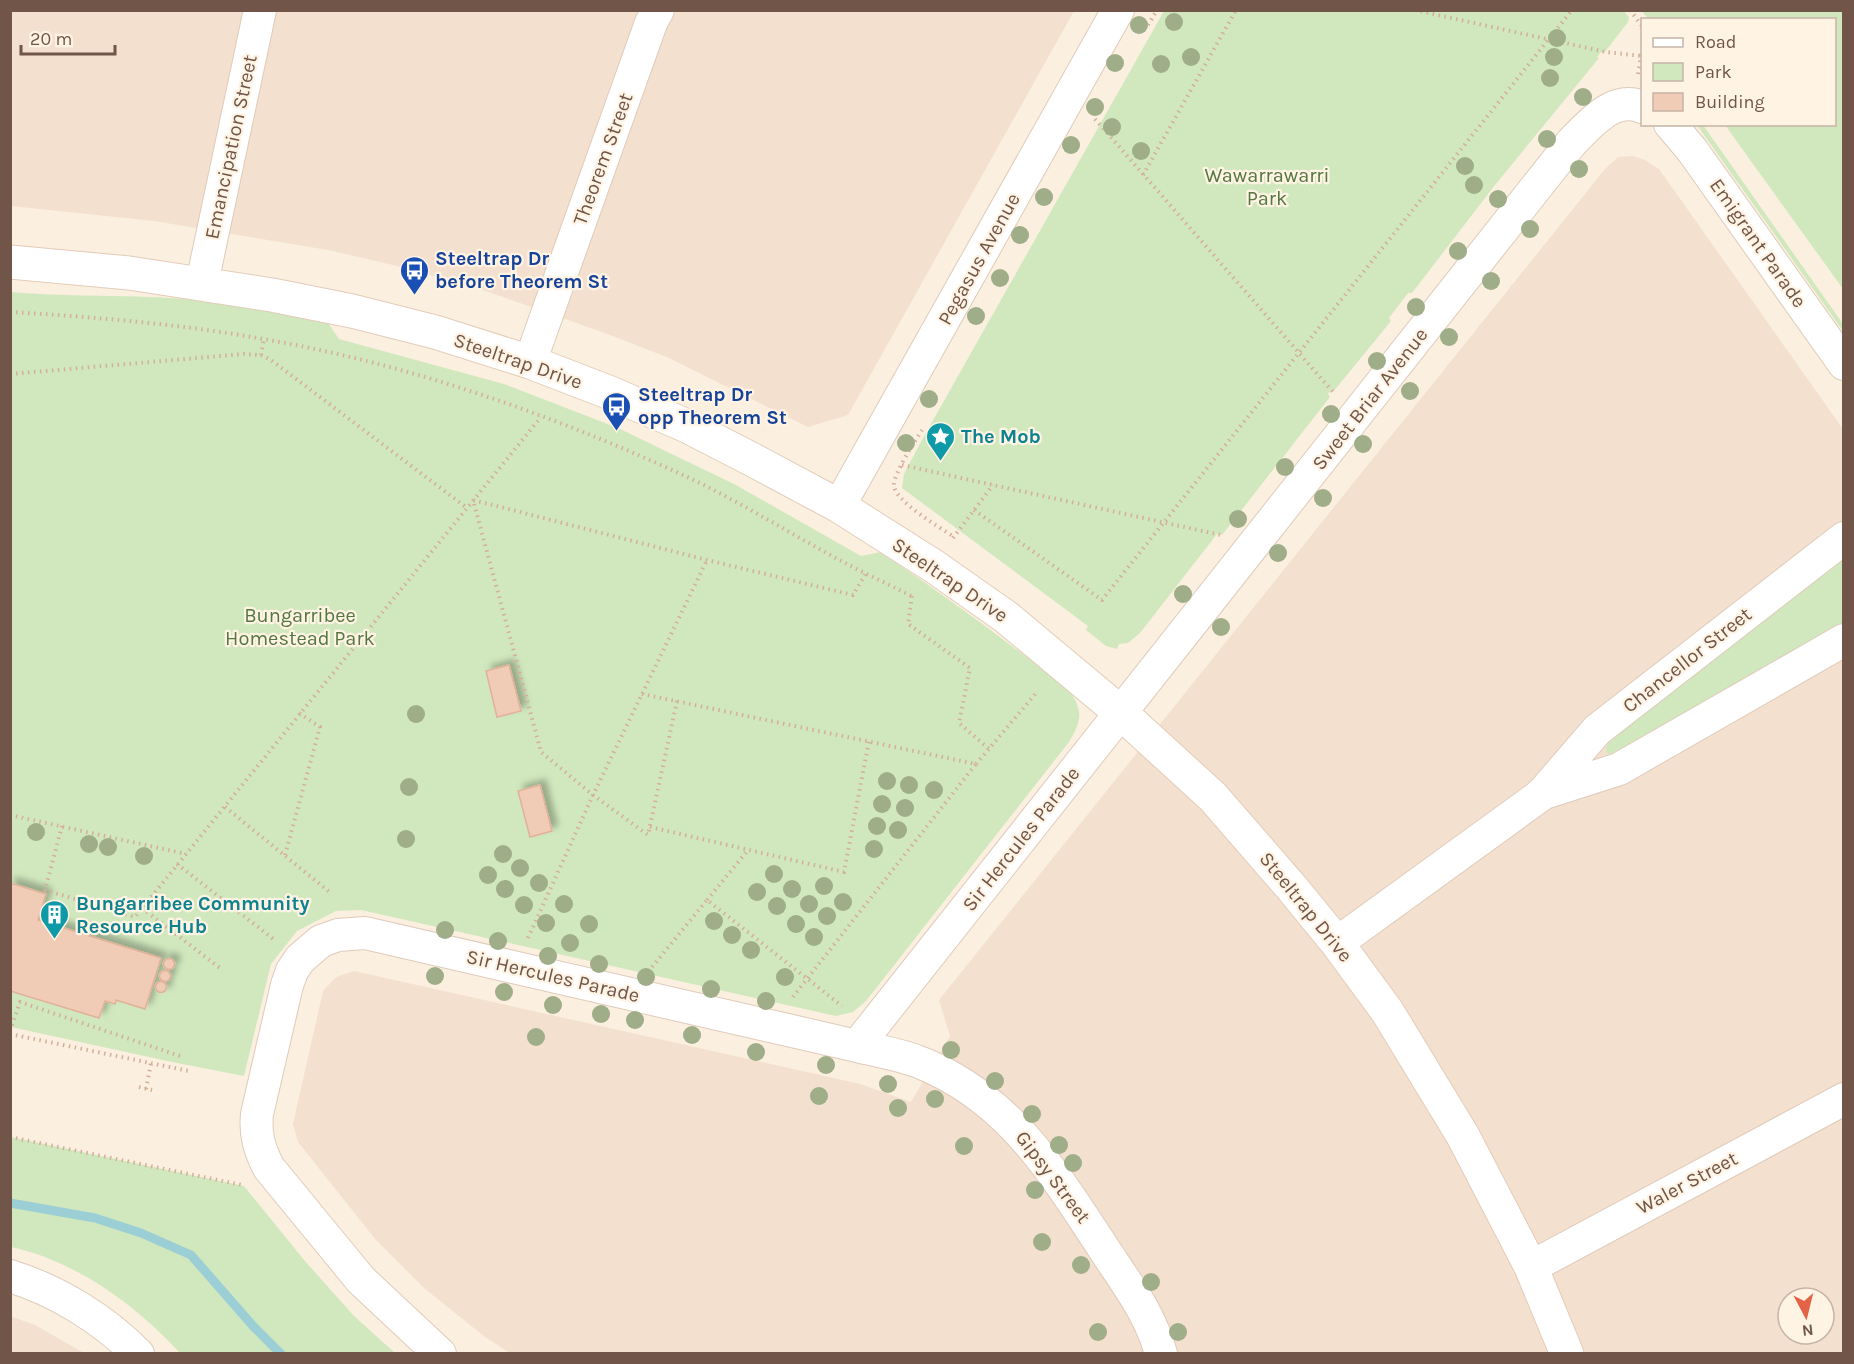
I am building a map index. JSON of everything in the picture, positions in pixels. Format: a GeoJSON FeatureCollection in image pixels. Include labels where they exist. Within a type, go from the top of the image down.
{"type":"FeatureCollection","features":[{"type":"Feature","properties":{"kind":"street","name":"Emancipation Street"},"geometry":{"type":"LineString","coordinates":[[202,283],[260,10]]}},
{"type":"Feature","properties":{"kind":"street","name":"Pegasus Avenue"},"geometry":{"type":"LineString","coordinates":[[839,506],[1118,10]]}},
{"type":"Feature","properties":{"kind":"street","name":"Theorem Street"},"geometry":{"type":"LineString","coordinates":[[530,362],[654,15]]}},
{"type":"Feature","properties":{"kind":"street","name":"Sweet Briar Avenue"},"geometry":{"type":"LineString","coordinates":[[1121,713],[1572,142],[1589,124],[1611,108],[1637,105]]}},
{"type":"Feature","properties":{"kind":"street","name":"Emigrant Parade"},"geometry":{"type":"LineString","coordinates":[[1672,126],[1692,150],[1844,364]]}},
{"type":"Feature","properties":{"kind":"street","name":"Steeltrap Drive"},"geometry":{"type":"LineString","coordinates":[[10,262],[129,273],[202,283],[352,311],[435,332],[530,362],[687,426],[839,506],[1006,617],[1121,713],[1213,797],[1337,943],[1387,1011],[1463,1136],[1531,1267],[1567,1353]]}},
{"type":"Feature","properties":{"kind":"street","name":"Chancellor Street"},"geometry":{"type":"LineString","coordinates":[[1337,943],[1541,795],[1597,730],[1844,537]]}},
{"type":"Feature","properties":{"kind":"street","name":"Chancellor Street"},"geometry":{"type":"LineString","coordinates":[[1541,795],[1619,769],[1844,640]]}},
{"type":"Feature","properties":{"kind":"street","name":"Sir Hercules Parade"},"geometry":{"type":"LineString","coordinates":[[440,1353],[362,1280],[269,1167],[260,1150],[256,1129],[257,1114],[287,985],[300,959],[321,941],[338,935],[365,933],[857,1046],[1121,713]]}},
{"type":"Feature","properties":{"kind":"street","name":"Gipsy Street"},"geometry":{"type":"LineString","coordinates":[[857,1046],[919,1062],[954,1080],[985,1099],[1023,1133],[1057,1177],[1140,1305],[1156,1335],[1161,1353]]}},
{"type":"Feature","properties":{"kind":"street","name":"Waler Street"},"geometry":{"type":"LineString","coordinates":[[1531,1267],[1844,1100]]}},
{"type":"Feature","properties":{"kind":"street"},"geometry":{"type":"LineString","coordinates":[[10,1276],[62,1298],[104,1323],[138,1353]]}},
{"type":"Feature","properties":{"kind":"path"},"geometry":{"type":"LineString","coordinates":[[1146,30],[1157,10]]}},
{"type":"Feature","properties":{"kind":"path"},"geometry":{"type":"LineString","coordinates":[[1143,175],[1236,10]]}},
{"type":"Feature","properties":{"kind":"path"},"geometry":{"type":"LineString","coordinates":[[1415,10],[1606,52],[1641,56]]}},
{"type":"Feature","properties":{"kind":"path"},"geometry":{"type":"LineString","coordinates":[[974,510],[1102,600],[1572,10]]}},
{"type":"Feature","properties":{"kind":"path"},"geometry":{"type":"LineString","coordinates":[[1630,10],[1641,25]]}},
{"type":"Feature","properties":{"kind":"path"},"geometry":{"type":"LineString","coordinates":[[1089,129],[1095,118],[1334,392]]}},
{"type":"Feature","properties":{"kind":"path"},"geometry":{"type":"LineString","coordinates":[[10,312],[194,328],[264,339],[428,377],[593,436],[700,484],[911,596],[908,624],[970,668],[959,723],[989,749]]}},
{"type":"Feature","properties":{"kind":"path"},"geometry":{"type":"LineString","coordinates":[[261,355],[264,339]]}},
{"type":"Feature","properties":{"kind":"path"},"geometry":{"type":"LineString","coordinates":[[10,374],[244,354],[261,355],[281,367],[467,508]]}},
{"type":"Feature","properties":{"kind":"path"},"geometry":{"type":"LineString","coordinates":[[62,826],[45,891],[135,917],[541,417]]}},
{"type":"Feature","properties":{"kind":"path"},"geometry":{"type":"LineString","coordinates":[[925,423],[902,465],[894,486],[897,495],[904,502],[954,537],[993,485]]}},
{"type":"Feature","properties":{"kind":"path"},"geometry":{"type":"LineString","coordinates":[[902,465],[1222,535]]}},
{"type":"Feature","properties":{"kind":"path"},"geometry":{"type":"LineString","coordinates":[[473,501],[852,595],[866,573]]}},
{"type":"Feature","properties":{"kind":"path"},"geometry":{"type":"LineString","coordinates":[[473,501],[541,752],[648,835],[677,701]]}},
{"type":"Feature","properties":{"kind":"path"},"geometry":{"type":"LineString","coordinates":[[528,938],[707,560]]}},
{"type":"Feature","properties":{"kind":"path"},"geometry":{"type":"LineString","coordinates":[[791,999],[976,764],[1037,692]]}},
{"type":"Feature","properties":{"kind":"path"},"geometry":{"type":"LineString","coordinates":[[642,694],[976,764]]}},
{"type":"Feature","properties":{"kind":"path"},"geometry":{"type":"LineString","coordinates":[[285,855],[320,727],[299,713]]}},
{"type":"Feature","properties":{"kind":"path"},"geometry":{"type":"LineString","coordinates":[[650,827],[844,872],[869,741]]}},
{"type":"Feature","properties":{"kind":"path"},"geometry":{"type":"LineString","coordinates":[[225,807],[332,894]]}},
{"type":"Feature","properties":{"kind":"path"},"geometry":{"type":"LineString","coordinates":[[10,815],[186,854]]}},
{"type":"Feature","properties":{"kind":"path"},"geometry":{"type":"LineString","coordinates":[[652,967],[748,850]]}},
{"type":"Feature","properties":{"kind":"path"},"geometry":{"type":"LineString","coordinates":[[177,864],[300,959]]}},
{"type":"Feature","properties":{"kind":"path"},"geometry":{"type":"LineString","coordinates":[[707,900],[842,1006]]}},
{"type":"Feature","properties":{"kind":"path"},"geometry":{"type":"LineString","coordinates":[[142,908],[221,969]]}},
{"type":"Feature","properties":{"kind":"path"},"geometry":{"type":"LineString","coordinates":[[183,1057],[20,1002],[10,1033],[189,1071]]}},
{"type":"Feature","properties":{"kind":"path"},"geometry":{"type":"LineString","coordinates":[[146,1089],[151,1063]]}},
{"type":"Feature","properties":{"kind":"path"},"geometry":{"type":"LineString","coordinates":[[139,1087],[152,1090]]}},
{"type":"Feature","properties":{"kind":"path"},"geometry":{"type":"LineString","coordinates":[[10,1137],[244,1186]]}},
{"type":"Feature","properties":{"kind":"shaded area"},"geometry":{"type":"Polygon","coordinates":[[[10,11],[1074,11],[848,415],[808,427],[669,358],[486,291],[406,268],[328,250],[154,221],[11,206],[10,11]]]}},
{"type":"Feature","properties":{"kind":"shaded area"},"geometry":{"type":"Polygon","coordinates":[[[1633,156],[1659,169],[1843,429],[1843,1353],[510,1353],[485,1337],[424,1288],[376,1240],[298,1142],[293,1124],[323,991],[336,977],[354,971],[860,1084],[911,1102],[950,1036],[939,1000],[1605,169],[1618,157],[1633,156]]]}},
{"type":"Feature","properties":{"kind":"shaded area"},"geometry":{"type":"Polygon","coordinates":[[[10,1316],[35,1325],[84,1353],[11,1353],[10,1316]]]}},
{"type":"Feature","properties":{"kind":"green space","name":"Wawarrawarri Park"},"geometry":{"type":"Polygon","coordinates":[[[1623,10],[1629,17],[1628,22],[1604,53],[1601,52],[1597,57],[1599,58],[1495,185],[1412,293],[1408,293],[1389,318],[1391,321],[1333,392],[1331,390],[1328,394],[1330,397],[1222,535],[1217,534],[1140,633],[1128,643],[1119,644],[1117,649],[1106,646],[1086,630],[1088,626],[902,488],[904,474],[923,438],[1164,11],[1623,10]]]}},
{"type":"Feature","properties":{"kind":"green space"},"geometry":{"type":"Polygon","coordinates":[[[1642,11],[1843,11],[1843,289],[1726,126],[1836,126],[1836,18],[1647,18],[1642,11]]]}},
{"type":"Feature","properties":{"kind":"green space"},"geometry":{"type":"Polygon","coordinates":[[[1698,126],[1704,126],[1843,324],[1843,331],[1698,126]]]}},
{"type":"Feature","properties":{"kind":"green space","name":"Bungarribee Homestead Park"},"geometry":{"type":"Polygon","coordinates":[[[11,292],[186,299],[240,306],[328,323],[339,339],[504,384],[618,428],[736,485],[861,556],[881,552],[1062,684],[1078,706],[1077,727],[1069,742],[866,1001],[853,1012],[836,1016],[361,910],[336,911],[297,931],[271,964],[244,1076],[11,1027],[11,292]]]}},
{"type":"Feature","properties":{"kind":"green space"},"geometry":{"type":"Polygon","coordinates":[[[1843,555],[1843,624],[1621,754],[1611,755],[1606,752],[1607,741],[1843,555]]]}},
{"type":"Feature","properties":{"kind":"green space"},"geometry":{"type":"Polygon","coordinates":[[[11,1137],[244,1186],[304,1260],[354,1316],[395,1353],[180,1353],[144,1318],[103,1287],[59,1263],[11,1247],[11,1137]]]}},
{"type":"Feature","properties":{"kind":"building"},"geometry":{"type":"Polygon","coordinates":[[[509,665],[521,711],[497,717],[486,671],[509,665]]]}},
{"type":"Feature","properties":{"kind":"building"},"geometry":{"type":"Polygon","coordinates":[[[540,785],[552,831],[530,837],[518,791],[540,785]]]}},
{"type":"Feature","properties":{"kind":"building","name":"Bungarribee Community Resource Hub"},"geometry":{"type":"Polygon","coordinates":[[[10,883],[46,894],[38,920],[161,958],[145,1009],[116,1000],[115,1004],[105,1001],[99,1018],[10,991],[10,883]]]}},
{"type":"Feature","properties":{"kind":"building"},"geometry":{"type":"Polygon","coordinates":[[[169,958],[175,964],[169,970],[163,964],[169,958]]]}},
{"type":"Feature","properties":{"kind":"building"},"geometry":{"type":"Polygon","coordinates":[[[165,970],[171,976],[165,982],[159,976],[165,970]]]}},
{"type":"Feature","properties":{"kind":"building"},"geometry":{"type":"Polygon","coordinates":[[[161,981],[167,987],[161,993],[155,987],[161,981]]]}},
{"type":"Feature","properties":{"kind":"waterway"},"geometry":{"type":"LineString","coordinates":[[10,1203],[95,1218],[141,1233],[191,1255],[253,1326],[281,1354]]}},
{"type":"Feature","properties":{"kind":"place","name":"Steeltrap Dr before Theorem St"},"geometry":{"type":"Point","coordinates":[414,296]}},
{"type":"Feature","properties":{"kind":"place","name":"Steeltrap Dr opp Theorem St"},"geometry":{"type":"Point","coordinates":[617,432]}},
{"type":"Feature","properties":{"kind":"place","name":"The Mob"},"geometry":{"type":"Point","coordinates":[940,462]}},
{"type":"Feature","properties":{"kind":"place","name":"Bungarribee Community Resource Hub"},"geometry":{"type":"Point","coordinates":[55,940]}}]}
